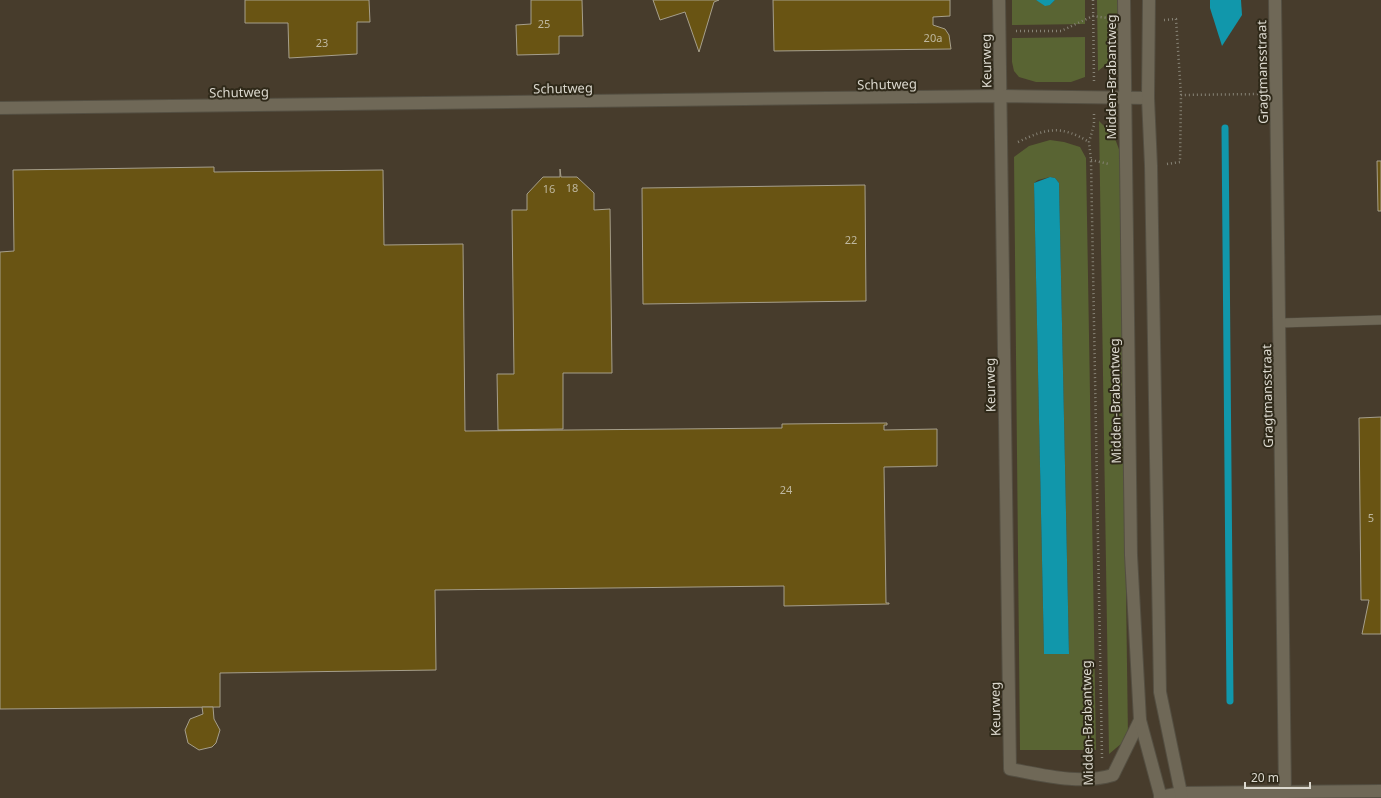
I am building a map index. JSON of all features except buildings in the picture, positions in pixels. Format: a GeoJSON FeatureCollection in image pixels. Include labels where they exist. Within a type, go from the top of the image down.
{"type":"FeatureCollection","features":[{"type":"Feature","properties":{"kind":"street","name":"Keurweg"},"geometry":{"type":"LineString","coordinates":[[999,0],[1010,769],[1058,778],[1102,778]]}},
{"type":"Feature","properties":{"kind":"street","name":"Midden-Brabantweg"},"geometry":{"type":"LineString","coordinates":[[1124,0],[1131,555],[1140,720],[1160,797]]}},
{"type":"Feature","properties":{"kind":"street"},"geometry":{"type":"LineString","coordinates":[[1149,0],[1148,98],[1151,166],[1160,692],[1182,795]]}},
{"type":"Feature","properties":{"kind":"street","name":"Gragtmansstraat"},"geometry":{"type":"LineString","coordinates":[[1275,0],[1285,792]]}},
{"type":"Feature","properties":{"kind":"street","name":"Schutweg"},"geometry":{"type":"LineString","coordinates":[[0,108],[1001,96],[1148,98]]}},
{"type":"Feature","properties":{"kind":"street"},"geometry":{"type":"LineString","coordinates":[[1102,778],[1113,775],[1140,720]]}},
{"type":"Feature","properties":{"kind":"street"},"geometry":{"type":"LineString","coordinates":[[1160,797],[1285,792],[1381,791]]}},
{"type":"Feature","properties":{"kind":"lane"},"geometry":{"type":"LineString","coordinates":[[1280,323],[1381,320]]}},
{"type":"Feature","properties":{"kind":"path","name":"Midden-Brabantweg"},"geometry":{"type":"LineString","coordinates":[[1093,0],[1094,125],[1089,142],[1091,160],[1102,778]]}},
{"type":"Feature","properties":{"kind":"path"},"geometry":{"type":"LineString","coordinates":[[1000,31],[1061,31],[1093,16]]}},
{"type":"Feature","properties":{"kind":"path"},"geometry":{"type":"LineString","coordinates":[[1151,166],[1180,162],[1181,95],[1239,93],[1277,95]]}},
{"type":"Feature","properties":{"kind":"path"},"geometry":{"type":"LineString","coordinates":[[1001,151],[1034,134],[1050,129],[1075,134],[1089,142]]}},
{"type":"Feature","properties":{"kind":"path"},"geometry":{"type":"LineString","coordinates":[[1091,160],[1125,167]]}},
{"type":"Feature","properties":{"kind":"shaded area"},"geometry":{"type":"Polygon","coordinates":[[[0,0],[1381,0],[1381,798],[0,798],[0,0]]]}},
{"type":"Feature","properties":{"kind":"green space"},"geometry":{"type":"Polygon","coordinates":[[[1012,0],[1036,0],[1050,5],[1055,0],[1085,0],[1085,24],[1012,25],[1012,0]]]}},
{"type":"Feature","properties":{"kind":"green space"},"geometry":{"type":"Polygon","coordinates":[[[1097,0],[1119,0],[1120,21],[1119,39],[1116,48],[1106,64],[1098,71],[1097,0]]]}},
{"type":"Feature","properties":{"kind":"green space"},"geometry":{"type":"Polygon","coordinates":[[[1085,37],[1085,77],[1071,82],[1036,82],[1019,77],[1014,71],[1012,62],[1012,38],[1085,37]]]}},
{"type":"Feature","properties":{"kind":"green space"},"geometry":{"type":"Polygon","coordinates":[[[1099,121],[1114,136],[1120,152],[1128,738],[1109,754],[1099,121]]]}},
{"type":"Feature","properties":{"kind":"green space"},"geometry":{"type":"Polygon","coordinates":[[[1050,140],[1064,142],[1080,147],[1086,158],[1096,750],[1020,750],[1014,157],[1029,146],[1050,140]],[[1050,177],[1038,180],[1034,183],[1044,654],[1069,654],[1059,183],[1055,178],[1050,177]]]}},
{"type":"Feature","properties":{"kind":"water"},"geometry":{"type":"Polygon","coordinates":[[[1036,0],[1055,0],[1050,5],[1045,6],[1036,0]]]}},
{"type":"Feature","properties":{"kind":"water"},"geometry":{"type":"Polygon","coordinates":[[[1210,0],[1241,0],[1242,15],[1222,46],[1210,8],[1210,0]]]}},
{"type":"Feature","properties":{"kind":"water"},"geometry":{"type":"Polygon","coordinates":[[[1050,177],[1055,178],[1059,183],[1069,654],[1044,654],[1034,183],[1050,177]]]}},
{"type":"Feature","properties":{"kind":"waterway"},"geometry":{"type":"LineString","coordinates":[[1225,128],[1230,701]]}}]}
